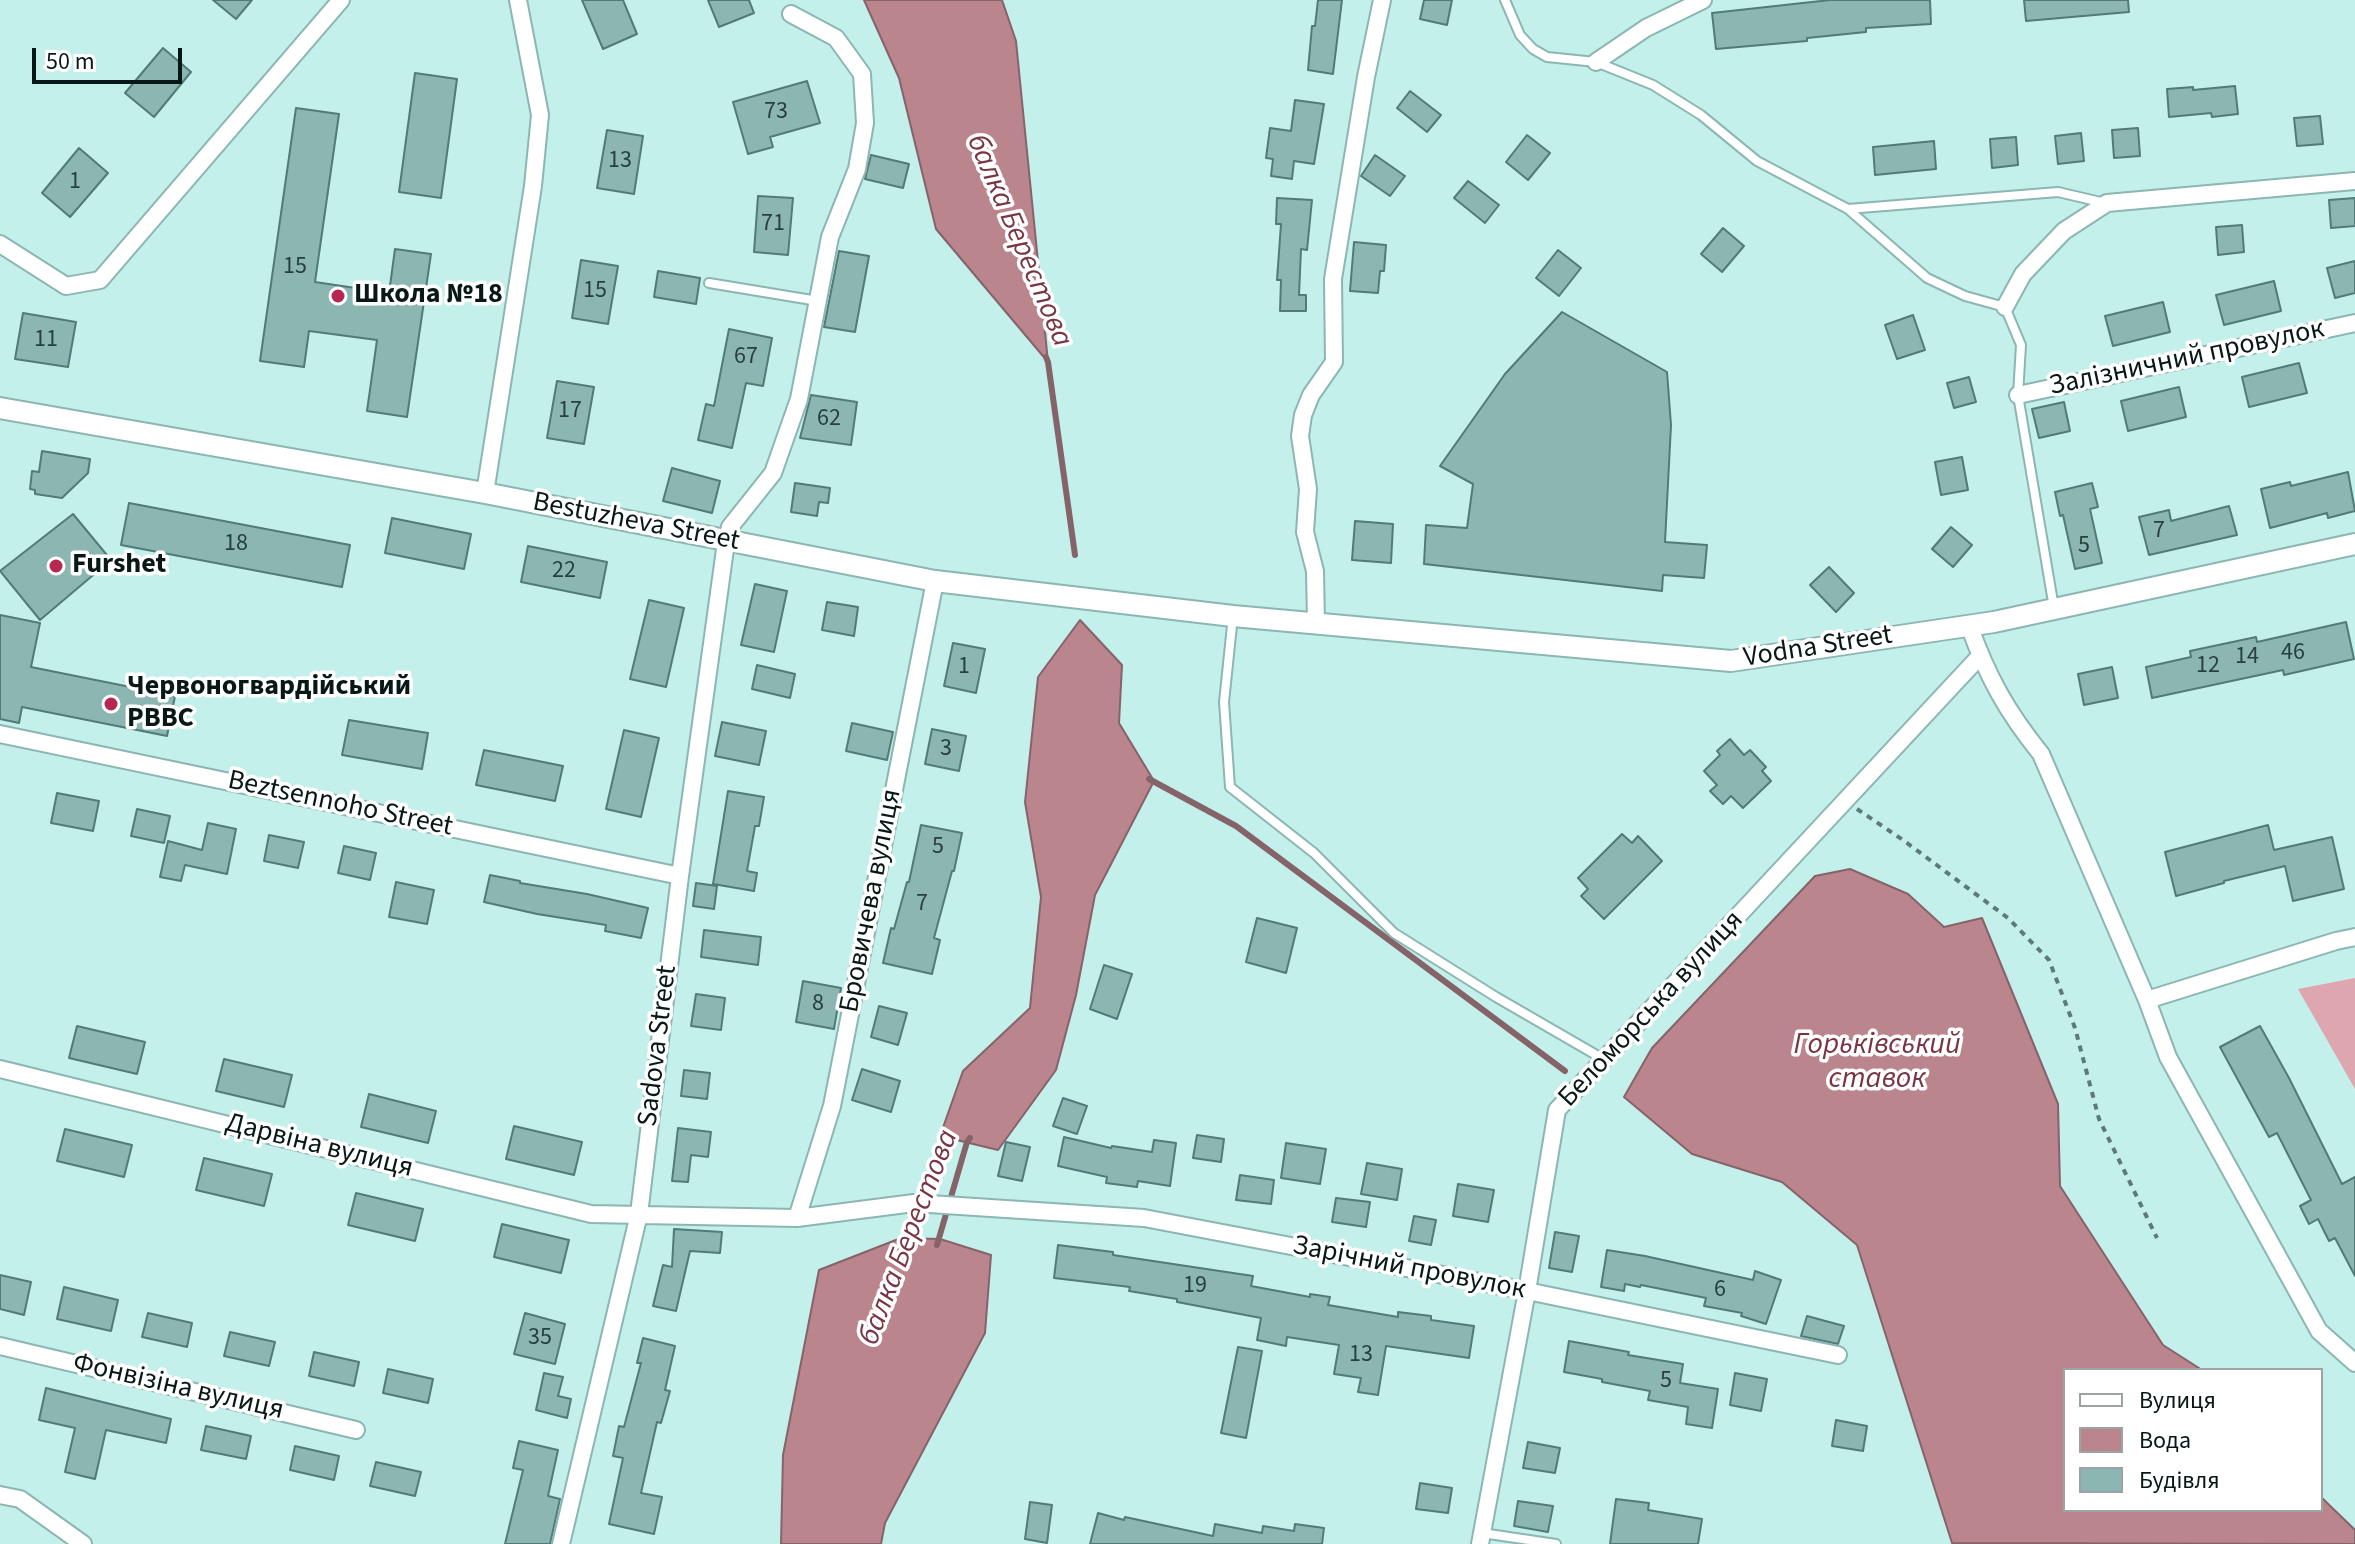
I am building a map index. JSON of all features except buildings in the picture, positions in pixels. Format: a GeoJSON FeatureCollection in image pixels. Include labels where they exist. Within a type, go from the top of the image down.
{"type":"FeatureCollection","features":[{"type":"Feature","properties":{"kind":"street"},"geometry":{"type":"LineString","coordinates":[[0,244],[66,286],[100,280],[341,0]]}},
{"type":"Feature","properties":{"kind":"street"},"geometry":{"type":"LineString","coordinates":[[485,493],[533,186],[540,115],[518,0]]}},
{"type":"Feature","properties":{"kind":"street"},"geometry":{"type":"LineString","coordinates":[[1316,623],[1315,571],[1305,532],[1308,489],[1300,436],[1303,415],[1311,395],[1334,362],[1333,279],[1366,77],[1382,0]]}},
{"type":"Feature","properties":{"kind":"street"},"geometry":{"type":"LineString","coordinates":[[1596,62],[1646,28],[1703,0]]}},
{"type":"Feature","properties":{"kind":"street"},"geometry":{"type":"LineString","coordinates":[[726,542],[730,527],[773,473],[799,399],[830,237],[857,169],[865,123],[862,74],[836,38],[791,14]]}},
{"type":"Feature","properties":{"kind":"street"},"geometry":{"type":"LineString","coordinates":[[2005,307],[2023,274],[2064,231],[2107,203],[2355,181]]}},
{"type":"Feature","properties":{"kind":"street","name":"Залізничний провулок"},"geometry":{"type":"LineString","coordinates":[[2018,395],[2355,323]]}},
{"type":"Feature","properties":{"kind":"street","name":"Bestuzheva Street"},"geometry":{"type":"LineString","coordinates":[[0,408],[485,493],[935,581],[1274,619]]}},
{"type":"Feature","properties":{"kind":"street","name":"Sadova Street"},"geometry":{"type":"LineString","coordinates":[[561,1544],[639,1214],[680,876],[726,542]]}},
{"type":"Feature","properties":{"kind":"street","name":"Vodna Street"},"geometry":{"type":"LineString","coordinates":[[1274,619],[1731,661],[1969,625],[2355,544]]}},
{"type":"Feature","properties":{"kind":"street","name":"Бровичева вулиця"},"geometry":{"type":"LineString","coordinates":[[797,1218],[832,1106],[935,581]]}},
{"type":"Feature","properties":{"kind":"street"},"geometry":{"type":"LineString","coordinates":[[1969,625],[1980,656],[2014,721],[2041,754],[2147,1000],[2168,1057],[2319,1331],[2355,1363]]}},
{"type":"Feature","properties":{"kind":"street","name":"Беломорська вулиця"},"geometry":{"type":"LineString","coordinates":[[1481,1538],[1557,1110],[1980,656]]}},
{"type":"Feature","properties":{"kind":"street","name":"Beztsennoho Street"},"geometry":{"type":"LineString","coordinates":[[0,734],[680,876]]}},
{"type":"Feature","properties":{"kind":"street"},"geometry":{"type":"LineString","coordinates":[[2147,1000],[2355,937]]}},
{"type":"Feature","properties":{"kind":"street","name":"Дарвіна вулиця"},"geometry":{"type":"LineString","coordinates":[[0,1069],[591,1214],[797,1218]]}},
{"type":"Feature","properties":{"kind":"street","name":"Зарічний провулок"},"geometry":{"type":"LineString","coordinates":[[797,1218],[914,1203],[1144,1218],[1527,1291],[1838,1355]]}},
{"type":"Feature","properties":{"kind":"street","name":"Фонвізіна вулиця"},"geometry":{"type":"LineString","coordinates":[[0,1346],[356,1430]]}},
{"type":"Feature","properties":{"kind":"street"},"geometry":{"type":"LineString","coordinates":[[0,1495],[20,1499],[83,1544]]}},
{"type":"Feature","properties":{"kind":"lane"},"geometry":{"type":"LineString","coordinates":[[1505,0],[1520,35],[1533,49],[1547,57],[1596,62],[1653,85],[1701,115],[1757,161],[1848,209],[1927,278],[1965,296],[2005,307],[2021,345],[2018,395],[2054,608]]}},
{"type":"Feature","properties":{"kind":"lane"},"geometry":{"type":"LineString","coordinates":[[1848,209],[2058,192],[2107,203]]}},
{"type":"Feature","properties":{"kind":"lane"},"geometry":{"type":"LineString","coordinates":[[709,283],[818,301]]}},
{"type":"Feature","properties":{"kind":"lane"},"geometry":{"type":"LineString","coordinates":[[1233,616],[1224,702],[1230,787],[1314,853],[1394,933],[1605,1060]]}},
{"type":"Feature","properties":{"kind":"lane"},"geometry":{"type":"LineString","coordinates":[[1481,1538],[1556,1544]]}},
{"type":"Feature","properties":{"kind":"path"},"geometry":{"type":"LineString","coordinates":[[1845,801],[2008,918],[2049,960],[2075,1028],[2099,1119],[2157,1238]]}},
{"type":"Feature","properties":{"kind":"shaded area"},"geometry":{"type":"Polygon","coordinates":[[[2355,978],[2355,1089],[2298,989],[2355,978]]]}},
{"type":"Feature","properties":{"kind":"water"},"geometry":{"type":"Polygon","coordinates":[[[864,0],[1002,0],[1016,41],[1048,362],[936,229],[899,78],[864,0]]]}},
{"type":"Feature","properties":{"kind":"water"},"geometry":{"type":"Polygon","coordinates":[[[1080,620],[1122,665],[1119,723],[1154,781],[1095,895],[1076,995],[1056,1070],[998,1150],[940,1136],[963,1071],[1030,1008],[1041,897],[1025,802],[1038,677],[1080,620]]]}},
{"type":"Feature","properties":{"kind":"water","name":"Горьківський ставок"},"geometry":{"type":"Polygon","coordinates":[[[1850,869],[1908,894],[1944,927],[1982,918],[2058,1104],[2060,1186],[2163,1345],[2199,1368],[2063,1368],[2063,1512],[2323,1512],[2323,1499],[2355,1530],[2355,1544],[1952,1543],[1857,1245],[1782,1182],[1692,1154],[1624,1097],[1652,1048],[1815,876],[1850,869]]]}},
{"type":"Feature","properties":{"kind":"water"},"geometry":{"type":"Polygon","coordinates":[[[901,1238],[940,1239],[991,1255],[985,1333],[885,1523],[881,1544],[781,1544],[783,1455],[819,1270],[901,1238]]]}},
{"type":"Feature","properties":{"kind":"waterway","name":"балка Берестова"},"geometry":{"type":"LineString","coordinates":[[1046,357],[1075,555]]}},
{"type":"Feature","properties":{"kind":"waterway"},"geometry":{"type":"LineString","coordinates":[[1149,779],[1236,826],[1565,1071]]}},
{"type":"Feature","properties":{"kind":"waterway","name":"балка Берестова"},"geometry":{"type":"LineString","coordinates":[[937,1245],[970,1138]]}},
{"type":"Feature","properties":{"kind":"place","name":"Школа №18"},"geometry":{"type":"Point","coordinates":[338,296]}},
{"type":"Feature","properties":{"kind":"place","name":"Furshet"},"geometry":{"type":"Point","coordinates":[56,566]}},
{"type":"Feature","properties":{"kind":"place","name":"Червоногвардійський РВВС"},"geometry":{"type":"Point","coordinates":[111,704]}}]}
